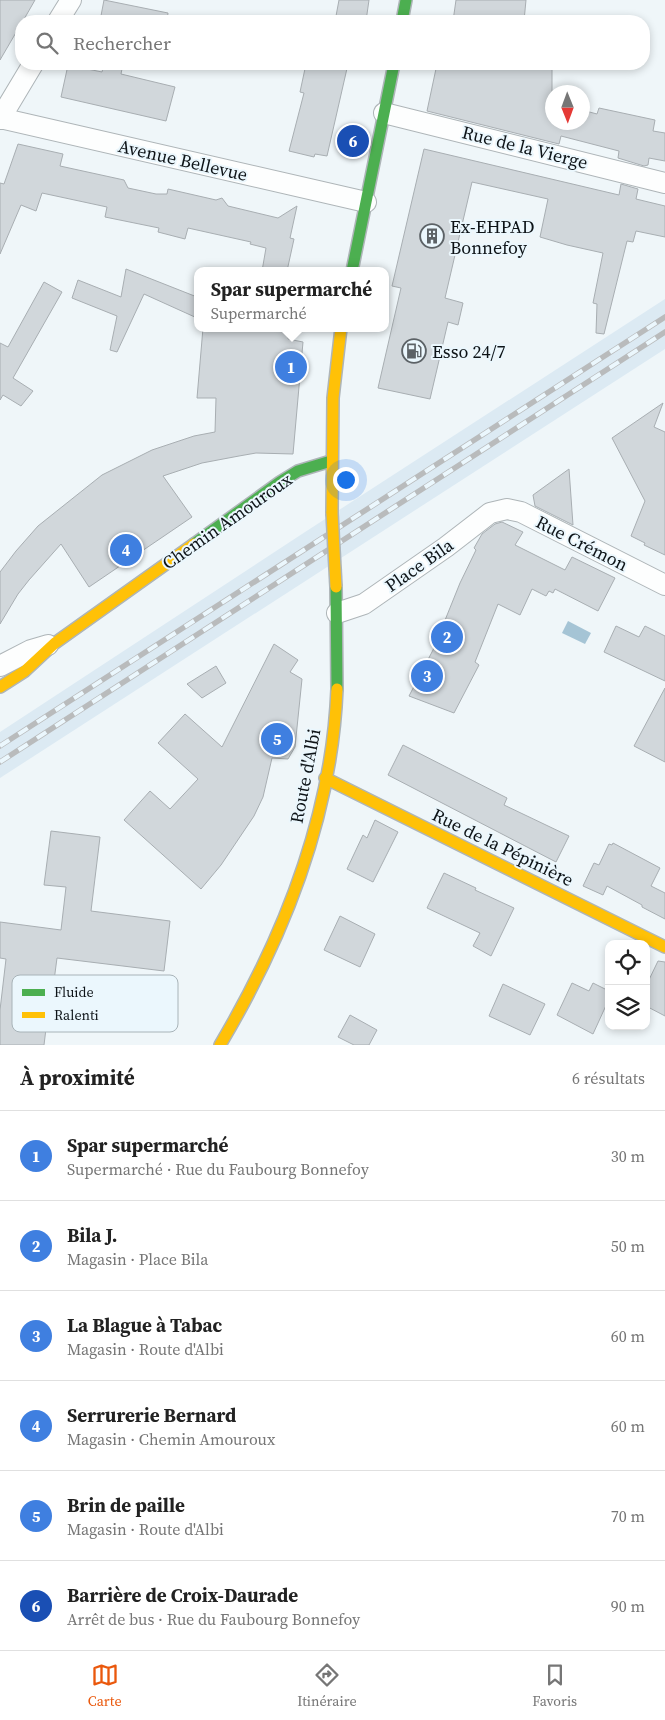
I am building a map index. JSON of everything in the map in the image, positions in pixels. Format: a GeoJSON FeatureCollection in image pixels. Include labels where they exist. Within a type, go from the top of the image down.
{"type":"FeatureCollection","features":[{"type":"Feature","properties":{"kind":"main road"},"geometry":{"type":"LineString","coordinates":[[403,15],[406,0]]}},
{"type":"Feature","properties":{"kind":"main road"},"geometry":{"type":"LineString","coordinates":[[353,267],[393,70]]}},
{"type":"Feature","properties":{"kind":"main road","name":"Route d'Albi"},"geometry":{"type":"LineString","coordinates":[[220,1045],[255,985],[300,878],[325,778],[337,693],[337,613],[332,513],[332,461],[333,398],[341,332]]}},
{"type":"Feature","properties":{"kind":"main road","name":"Chemin Amouroux"},"geometry":{"type":"LineString","coordinates":[[55,643],[280,482],[298,471],[332,461]]}},
{"type":"Feature","properties":{"kind":"main road","name":"Rue de la Pépinière"},"geometry":{"type":"LineString","coordinates":[[325,778],[665,947]]}},
{"type":"Feature","properties":{"kind":"street"},"geometry":{"type":"LineString","coordinates":[[62,15],[71,0]]}},
{"type":"Feature","properties":{"kind":"street"},"geometry":{"type":"LineString","coordinates":[[0,118],[29,70]]}},
{"type":"Feature","properties":{"kind":"street","name":"Rue de la Vierge"},"geometry":{"type":"LineString","coordinates":[[384,113],[665,183]]}},
{"type":"Feature","properties":{"kind":"street","name":"Avenue Bellevue"},"geometry":{"type":"LineString","coordinates":[[0,118],[366,202]]}},
{"type":"Feature","properties":{"kind":"street","name":"Place Bila"},"geometry":{"type":"LineString","coordinates":[[337,613],[364,604],[480,520],[497,510]]}},
{"type":"Feature","properties":{"kind":"street","name":"Rue Crémon"},"geometry":{"type":"LineString","coordinates":[[497,510],[521,512],[665,585]]}},
{"type":"Feature","properties":{"kind":"street","name":"Chemin Amouroux"},"geometry":{"type":"LineString","coordinates":[[0,680],[31,650],[55,643]]}},
{"type":"Feature","properties":{"kind":"shaded area"},"geometry":{"type":"Polygon","coordinates":[[[665,299],[665,349],[0,778],[0,732],[665,299]]]}},
{"type":"Feature","properties":{"kind":"water"},"geometry":{"type":"Polygon","coordinates":[[[568,621],[591,633],[585,644],[562,633],[568,621]]]}},
{"type":"Feature","properties":{"kind":"building"},"geometry":{"type":"Polygon","coordinates":[[[0,0],[35,0],[26,15],[15,15],[15,34],[0,60],[0,0]]]}},
{"type":"Feature","properties":{"kind":"building"},"geometry":{"type":"Polygon","coordinates":[[[104,0],[168,13],[168,15],[101,15],[104,0]]]}},
{"type":"Feature","properties":{"kind":"building"},"geometry":{"type":"Polygon","coordinates":[[[339,0],[369,0],[367,15],[336,15],[339,0]]]}},
{"type":"Feature","properties":{"kind":"building"},"geometry":{"type":"Polygon","coordinates":[[[456,0],[526,0],[525,15],[454,15],[456,0]]]}},
{"type":"Feature","properties":{"kind":"building"},"geometry":{"type":"Polygon","coordinates":[[[67,70],[102,72],[102,70],[122,70],[121,74],[175,87],[166,121],[61,97],[67,70]]]}},
{"type":"Feature","properties":{"kind":"building"},"geometry":{"type":"Polygon","coordinates":[[[305,70],[347,70],[327,156],[315,154],[314,157],[289,151],[304,93],[300,92],[305,70]]]}},
{"type":"Feature","properties":{"kind":"building"},"geometry":{"type":"Polygon","coordinates":[[[436,70],[552,70],[552,85],[545,85],[545,130],[590,130],[590,112],[597,114],[599,108],[655,120],[653,131],[665,133],[665,161],[649,158],[648,165],[644,166],[618,158],[619,151],[561,136],[559,144],[427,111],[436,70]]]}},
{"type":"Feature","properties":{"kind":"building"},"geometry":{"type":"Polygon","coordinates":[[[18,144],[63,154],[60,166],[124,180],[128,188],[156,194],[167,194],[168,189],[216,200],[222,198],[228,206],[278,218],[297,206],[290,238],[294,239],[288,267],[263,267],[266,248],[250,244],[251,242],[188,228],[185,239],[158,232],[159,228],[105,217],[107,207],[42,193],[36,211],[21,205],[0,254],[0,183],[4,184],[18,144]]]}},
{"type":"Feature","properties":{"kind":"building"},"geometry":{"type":"Polygon","coordinates":[[[424,149],[619,195],[621,184],[638,189],[636,199],[665,206],[665,237],[636,231],[633,242],[627,241],[604,334],[596,333],[597,304],[593,303],[603,253],[540,237],[548,199],[472,182],[445,298],[463,303],[458,325],[448,322],[430,399],[378,388],[401,288],[392,286],[424,149]]]}},
{"type":"Feature","properties":{"kind":"building"},"geometry":{"type":"Polygon","coordinates":[[[126,269],[194,296],[194,317],[144,294],[117,352],[110,350],[117,316],[72,298],[78,280],[121,297],[126,269]]]}},
{"type":"Feature","properties":{"kind":"building"},"geometry":{"type":"Polygon","coordinates":[[[44,282],[62,292],[13,378],[33,391],[21,406],[3,395],[0,400],[0,343],[8,347],[44,282]]]}},
{"type":"Feature","properties":{"kind":"building"},"geometry":{"type":"Polygon","coordinates":[[[203,332],[289,332],[288,339],[303,342],[293,454],[256,453],[202,463],[163,476],[192,517],[89,587],[61,544],[18,594],[0,624],[0,572],[38,526],[102,475],[152,450],[194,436],[215,432],[216,398],[197,398],[203,332]]]}},
{"type":"Feature","properties":{"kind":"building"},"geometry":{"type":"Polygon","coordinates":[[[663,403],[654,427],[665,432],[665,555],[644,545],[645,543],[631,536],[645,501],[612,438],[663,403]]]}},
{"type":"Feature","properties":{"kind":"building"},"geometry":{"type":"Polygon","coordinates":[[[569,469],[573,525],[535,506],[533,495],[569,469]]]}},
{"type":"Feature","properties":{"kind":"building"},"geometry":{"type":"Polygon","coordinates":[[[502,522],[523,532],[515,545],[565,570],[572,557],[615,578],[598,611],[555,589],[553,593],[549,591],[546,596],[532,589],[520,615],[498,604],[475,662],[479,665],[454,713],[409,696],[433,650],[460,583],[476,550],[474,548],[482,534],[495,524],[502,522]]]}},
{"type":"Feature","properties":{"kind":"building"},"geometry":{"type":"Polygon","coordinates":[[[616,626],[639,637],[645,626],[665,636],[665,681],[604,652],[616,626]]]}},
{"type":"Feature","properties":{"kind":"building"},"geometry":{"type":"Polygon","coordinates":[[[274,644],[298,660],[290,672],[302,679],[295,747],[288,759],[272,758],[263,797],[254,816],[221,865],[201,889],[124,820],[150,791],[170,809],[198,779],[158,743],[185,714],[222,747],[274,644]]]}},
{"type":"Feature","properties":{"kind":"building"},"geometry":{"type":"Polygon","coordinates":[[[216,666],[226,683],[202,698],[187,684],[216,666]]]}},
{"type":"Feature","properties":{"kind":"building"},"geometry":{"type":"Polygon","coordinates":[[[665,688],[665,762],[634,746],[665,688]]]}},
{"type":"Feature","properties":{"kind":"building"},"geometry":{"type":"Polygon","coordinates":[[[403,745],[507,798],[504,805],[569,836],[556,862],[388,775],[403,745]]]}},
{"type":"Feature","properties":{"kind":"building"},"geometry":{"type":"Polygon","coordinates":[[[375,820],[398,832],[373,882],[347,869],[363,835],[367,838],[375,820]]]}},
{"type":"Feature","properties":{"kind":"building"},"geometry":{"type":"Polygon","coordinates":[[[51,831],[100,837],[91,911],[170,921],[164,971],[57,958],[55,975],[12,975],[12,1032],[46,1032],[44,1045],[0,1045],[0,1010],[6,959],[0,958],[0,922],[61,930],[66,887],[44,885],[51,831]]]}},
{"type":"Feature","properties":{"kind":"building"},"geometry":{"type":"Polygon","coordinates":[[[613,843],[660,868],[651,886],[665,893],[665,919],[607,886],[603,895],[583,886],[594,863],[599,865],[609,844],[612,845],[613,843]]]}},
{"type":"Feature","properties":{"kind":"building"},"geometry":{"type":"Polygon","coordinates":[[[444,873],[514,908],[491,956],[473,946],[480,933],[427,908],[444,873]]]}},
{"type":"Feature","properties":{"kind":"building"},"geometry":{"type":"Polygon","coordinates":[[[340,916],[375,934],[360,967],[324,950],[340,916]]]}},
{"type":"Feature","properties":{"kind":"building"},"geometry":{"type":"Polygon","coordinates":[[[658,961],[665,962],[665,1016],[650,1008],[650,978],[658,961]]]}},
{"type":"Feature","properties":{"kind":"building"},"geometry":{"type":"Polygon","coordinates":[[[572,983],[589,991],[593,983],[605,989],[605,1008],[593,1034],[557,1015],[572,983]]]}},
{"type":"Feature","properties":{"kind":"building"},"geometry":{"type":"Polygon","coordinates":[[[503,984],[545,1004],[530,1035],[489,1016],[503,984]]]}},
{"type":"Feature","properties":{"kind":"building"},"geometry":{"type":"Polygon","coordinates":[[[350,1015],[377,1030],[369,1045],[354,1045],[338,1037],[350,1015]]]}},
{"type":"Feature","properties":{"kind":"railway"},"geometry":{"type":"LineString","coordinates":[[0,746],[665,317]]}},
{"type":"Feature","properties":{"kind":"railway"},"geometry":{"type":"LineString","coordinates":[[0,762],[665,332]]}},
{"type":"Feature","properties":{"kind":"traffic: fast"},"geometry":{"type":"LineString","coordinates":[[403,15],[406,0]]}},
{"type":"Feature","properties":{"kind":"traffic: fast"},"geometry":{"type":"LineString","coordinates":[[353,267],[393,70]]}},
{"type":"Feature","properties":{"kind":"traffic: fast"},"geometry":{"type":"LineString","coordinates":[[194,544],[298,471],[331,461]]}},
{"type":"Feature","properties":{"kind":"traffic: fast"},"geometry":{"type":"LineString","coordinates":[[336,587],[337,689]]}},
{"type":"Feature","properties":{"kind":"traffic: slow"},"geometry":{"type":"LineString","coordinates":[[332,513],[333,398],[341,332]]}},
{"type":"Feature","properties":{"kind":"traffic: slow"},"geometry":{"type":"LineString","coordinates":[[332,513],[336,587]]}},
{"type":"Feature","properties":{"kind":"traffic: slow"},"geometry":{"type":"LineString","coordinates":[[0,687],[25,671],[55,643],[194,544]]}},
{"type":"Feature","properties":{"kind":"traffic: slow"},"geometry":{"type":"LineString","coordinates":[[220,1045],[265,962],[301,874],[315,829],[326,783],[337,689]]}},
{"type":"Feature","properties":{"kind":"traffic: slow"},"geometry":{"type":"LineString","coordinates":[[325,778],[665,947]]}},
{"type":"Feature","properties":{"kind":"place","name":"Barrière de Croix-Daurade"},"geometry":{"type":"Point","coordinates":[353,141]}},
{"type":"Feature","properties":{"kind":"place","name":"Ex-EHPAD Bonnefoy"},"geometry":{"type":"Point","coordinates":[432,236]}},
{"type":"Feature","properties":{"kind":"place","name":"Esso 24/7"},"geometry":{"type":"Point","coordinates":[414,351]}},
{"type":"Feature","properties":{"kind":"place","name":"Spar supermarché"},"geometry":{"type":"Point","coordinates":[291,367]}},
{"type":"Feature","properties":{"kind":"place","name":"Serrurerie Bernard"},"geometry":{"type":"Point","coordinates":[126,550]}},
{"type":"Feature","properties":{"kind":"place","name":"Bila J."},"geometry":{"type":"Point","coordinates":[447,637]}},
{"type":"Feature","properties":{"kind":"place","name":"La Blague à Tabac"},"geometry":{"type":"Point","coordinates":[427,676]}},
{"type":"Feature","properties":{"kind":"place","name":"Brin de paille"},"geometry":{"type":"Point","coordinates":[277,739]}}]}
